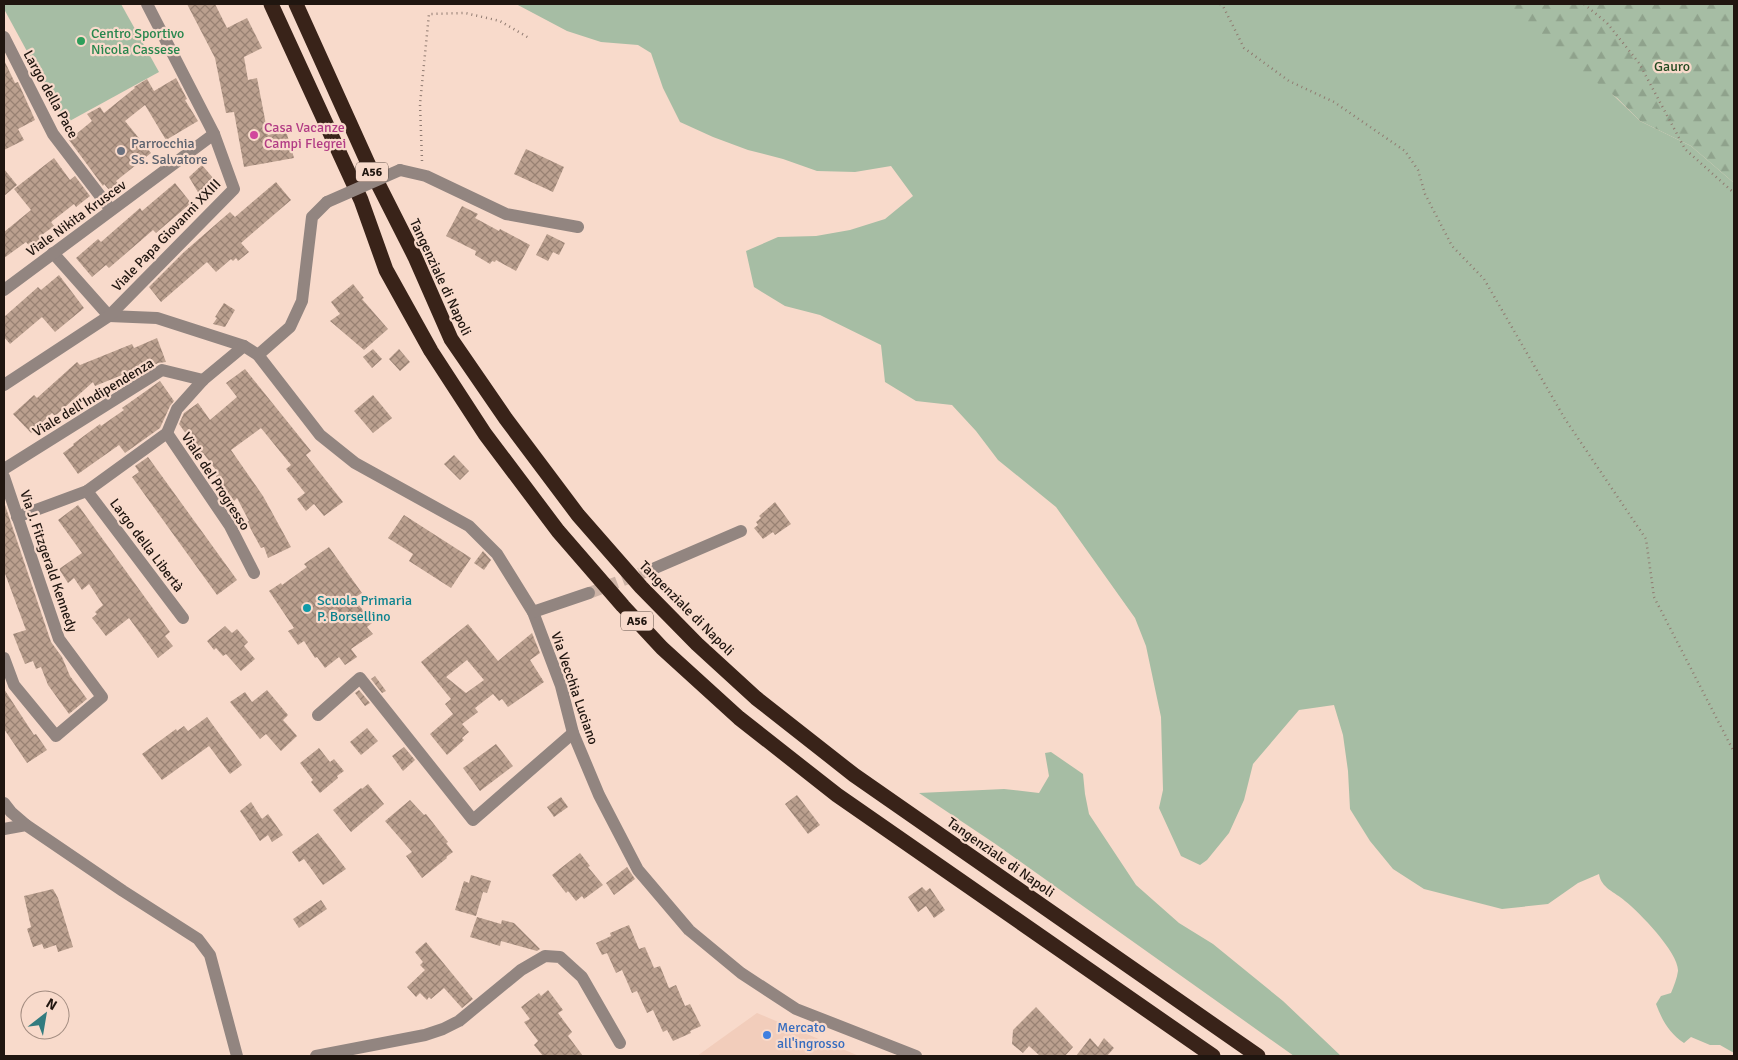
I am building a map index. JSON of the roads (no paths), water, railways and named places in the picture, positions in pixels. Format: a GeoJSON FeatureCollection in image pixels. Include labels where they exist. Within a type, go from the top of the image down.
{"type":"FeatureCollection","features":[{"type":"Feature","properties":{"kind":"highway","name":"A56"},"geometry":{"type":"LineString","coordinates":[[272,4],[361,200],[386,270],[431,351],[484,434],[558,531],[623,606],[662,648],[739,718],[837,795],[1212,1056]]}},
{"type":"Feature","properties":{"kind":"highway","name":"Tangenziale di Napoli"},"geometry":{"type":"LineString","coordinates":[[296,4],[371,170],[415,257],[451,340],[506,419],[578,515],[641,587],[697,644],[756,698],[854,775],[1258,1056]]}},
{"type":"Feature","properties":{"kind":"street","name":"Viale Papa Giovanni XXIII"},"geometry":{"type":"LineString","coordinates":[[4,384],[109,316],[234,189],[214,134],[147,4]]}},
{"type":"Feature","properties":{"kind":"street","name":"Largo della Pace"},"geometry":{"type":"LineString","coordinates":[[4,37],[53,134],[111,210]]}},
{"type":"Feature","properties":{"kind":"street","name":"Viale Nikita Kruscev"},"geometry":{"type":"LineString","coordinates":[[4,290],[214,134]]}},
{"type":"Feature","properties":{"kind":"street"},"geometry":{"type":"LineString","coordinates":[[258,355],[290,327],[302,301],[312,217],[327,202],[400,170],[422,175],[506,214],[578,227]]}},
{"type":"Feature","properties":{"kind":"street"},"geometry":{"type":"LineString","coordinates":[[53,253],[109,316]]}},
{"type":"Feature","properties":{"kind":"street","name":"Via Vecchia Luciano"},"geometry":{"type":"LineString","coordinates":[[109,316],[158,318],[244,346],[258,355],[320,435],[356,463],[469,526],[497,554],[532,612],[561,686],[573,733],[599,795],[638,870],[689,930],[741,973],[796,1009],[916,1056]]}},
{"type":"Feature","properties":{"kind":"street","name":"Viale del Progresso"},"geometry":{"type":"LineString","coordinates":[[17,517],[86,491],[167,433],[178,409],[203,380],[244,346]]}},
{"type":"Feature","properties":{"kind":"street","name":"Viale dell'Indipendenza"},"geometry":{"type":"LineString","coordinates":[[4,469],[162,370],[203,380]]}},
{"type":"Feature","properties":{"kind":"street","name":"Viale del Progresso"},"geometry":{"type":"LineString","coordinates":[[167,433],[230,526],[254,574]]}},
{"type":"Feature","properties":{"kind":"street","name":"Via J. Fitzgerald Kennedy"},"geometry":{"type":"LineString","coordinates":[[4,477],[59,639],[102,697],[56,736],[14,685],[4,658]]}},
{"type":"Feature","properties":{"kind":"street","name":"Largo della Libertà"},"geometry":{"type":"LineString","coordinates":[[86,491],[183,618]]}},
{"type":"Feature","properties":{"kind":"street"},"geometry":{"type":"LineString","coordinates":[[654,568],[741,531]]}},
{"type":"Feature","properties":{"kind":"street"},"geometry":{"type":"LineString","coordinates":[[532,612],[589,592]]}},
{"type":"Feature","properties":{"kind":"street"},"geometry":{"type":"LineString","coordinates":[[318,714],[360,678],[473,820],[573,733]]}},
{"type":"Feature","properties":{"kind":"street"},"geometry":{"type":"LineString","coordinates":[[4,803],[26,825],[198,940],[210,955],[237,1056]]}},
{"type":"Feature","properties":{"kind":"street"},"geometry":{"type":"LineString","coordinates":[[4,829],[26,825]]}},
{"type":"Feature","properties":{"kind":"street"},"geometry":{"type":"LineString","coordinates":[[316,1056],[425,1035],[443,1029],[459,1021],[521,970],[545,956],[560,957],[582,977],[620,1043]]}},
{"type":"Feature","properties":{"kind":"tunnel"},"geometry":{"type":"LineString","coordinates":[[589,593],[655,568]]}},
{"type":"Feature","properties":{"kind":"place","name":"Centro Sportivo Nicola Cassese"},"geometry":{"type":"Point","coordinates":[81,41]}},
{"type":"Feature","properties":{"kind":"place","name":"Casa Vacanze Campi Flegrei"},"geometry":{"type":"Point","coordinates":[254,135]}},
{"type":"Feature","properties":{"kind":"place","name":"Parrocchia Ss. Salvatore"},"geometry":{"type":"Point","coordinates":[121,151]}},
{"type":"Feature","properties":{"kind":"place","name":"Scuola Primaria P. Borsellino"},"geometry":{"type":"Point","coordinates":[307,608]}},
{"type":"Feature","properties":{"kind":"place","name":"Mercato all'ingrosso"},"geometry":{"type":"Point","coordinates":[767,1035]}},
{"type":"Feature","properties":{"kind":"park label","name":"Gauro"},"geometry":{"type":"Point","coordinates":[1672,66]}}]}
